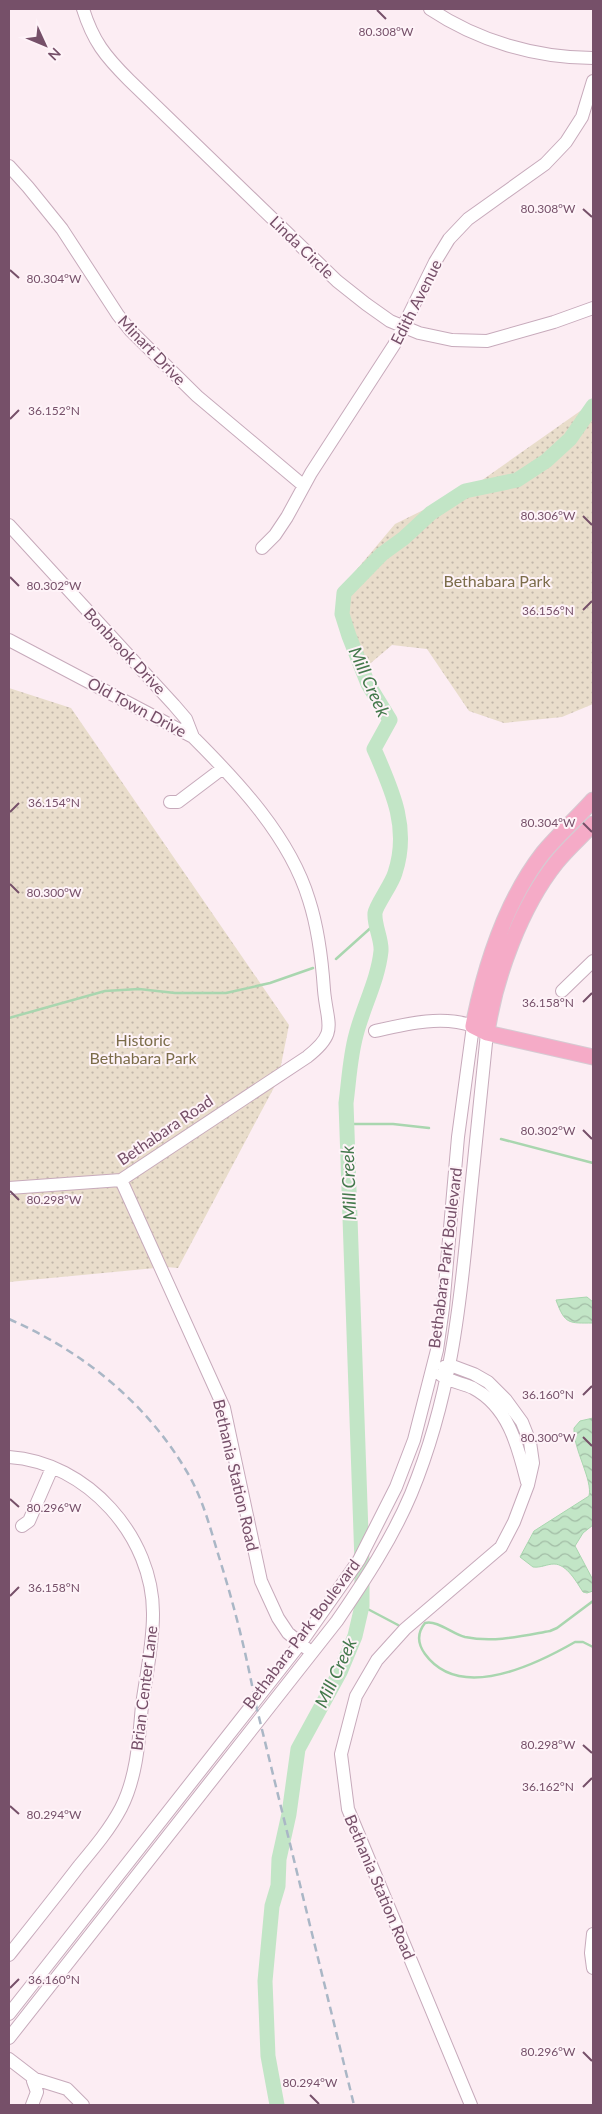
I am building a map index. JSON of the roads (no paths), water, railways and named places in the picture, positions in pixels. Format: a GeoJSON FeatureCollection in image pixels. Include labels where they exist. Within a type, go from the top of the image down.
{"type":"FeatureCollection","features":[{"type":"Feature","properties":{"kind":"main road","name":"Bethabara Park Boulevard"},"geometry":{"type":"LineString","coordinates":[[473,1026],[481,987],[501,930],[524,882],[544,853],[593,800]]}},
{"type":"Feature","properties":{"kind":"main road","name":"Bethabara Park Boulevard"},"geometry":{"type":"LineString","coordinates":[[487,1034],[496,991],[515,936],[538,890],[556,863],[593,824]]}},
{"type":"Feature","properties":{"kind":"main road"},"geometry":{"type":"LineString","coordinates":[[473,1026],[487,1034],[593,1057]]}},
{"type":"Feature","properties":{"kind":"street","name":"Linda Circle"},"geometry":{"type":"LineString","coordinates":[[82,9],[92,36],[108,58],[129,80],[337,281],[366,304],[403,328],[452,340],[487,340],[554,322],[593,308]]}},
{"type":"Feature","properties":{"kind":"street"},"geometry":{"type":"LineString","coordinates":[[430,9],[448,20],[490,40],[534,52],[593,58]]}},
{"type":"Feature","properties":{"kind":"street","name":"Edith Avenue"},"geometry":{"type":"LineString","coordinates":[[262,548],[275,535],[304,486],[372,382],[403,328],[435,262],[449,239],[468,219],[545,164],[566,142],[582,117],[593,80]]}},
{"type":"Feature","properties":{"kind":"street","name":"Minart Drive"},"geometry":{"type":"LineString","coordinates":[[9,166],[62,229],[118,315],[130,330],[197,396],[304,486]]}},
{"type":"Feature","properties":{"kind":"street","name":"Bonbrook Drive"},"geometry":{"type":"LineString","coordinates":[[9,525],[174,705],[186,719],[193,737]]}},
{"type":"Feature","properties":{"kind":"street","name":"Old Town Drive"},"geometry":{"type":"LineString","coordinates":[[9,640],[193,737],[262,812],[289,855],[310,899],[329,1020],[326,1039],[322,1045]]}},
{"type":"Feature","properties":{"kind":"street"},"geometry":{"type":"LineString","coordinates":[[170,802],[178,802],[223,768]]}},
{"type":"Feature","properties":{"kind":"street"},"geometry":{"type":"LineString","coordinates":[[562,990],[593,961]]}},
{"type":"Feature","properties":{"kind":"street"},"geometry":{"type":"LineString","coordinates":[[374,1031],[412,1022],[460,1021],[473,1026]]}},
{"type":"Feature","properties":{"kind":"street","name":"Bethabara Park Boulevard"},"geometry":{"type":"LineString","coordinates":[[9,2014],[300,1644],[358,1560],[396,1487],[414,1440],[433,1369],[443,1308],[458,1137],[473,1026]]}},
{"type":"Feature","properties":{"kind":"street","name":"Bethabara Park Boulevard"},"geometry":{"type":"LineString","coordinates":[[9,2038],[337,1621],[372,1569],[410,1495],[429,1445],[448,1380],[460,1310],[487,1034]]}},
{"type":"Feature","properties":{"kind":"street","name":"Bethabara Road"},"geometry":{"type":"LineString","coordinates":[[9,1188],[122,1180],[322,1045]]}},
{"type":"Feature","properties":{"kind":"street","name":"Bethania Station Road"},"geometry":{"type":"LineString","coordinates":[[122,1180],[224,1408],[261,1581],[278,1618],[288,1633],[312,1653]]}},
{"type":"Feature","properties":{"kind":"street"},"geometry":{"type":"LineString","coordinates":[[433,1369],[450,1365]]}},
{"type":"Feature","properties":{"kind":"street","name":"Bethania Station Road"},"geometry":{"type":"LineString","coordinates":[[450,1365],[474,1374],[488,1382],[506,1400],[522,1422],[530,1442],[533,1463],[528,1485],[514,1522],[501,1547],[404,1629],[377,1660],[356,1696],[341,1754],[348,1809],[471,2105]]}},
{"type":"Feature","properties":{"kind":"street"},"geometry":{"type":"LineString","coordinates":[[433,1369],[448,1380],[474,1389],[495,1406],[511,1429],[519,1450],[528,1485]]}},
{"type":"Feature","properties":{"kind":"street","name":"Brian Center Lane"},"geometry":{"type":"LineString","coordinates":[[9,1457],[22,1458],[68,1474],[93,1491],[121,1519],[139,1551],[149,1581],[153,1614],[137,1752],[131,1780],[122,1807],[106,1831],[9,1955]]}},
{"type":"Feature","properties":{"kind":"street"},"geometry":{"type":"LineString","coordinates":[[22,1526],[29,1521],[52,1468]]}},
{"type":"Feature","properties":{"kind":"street"},"geometry":{"type":"LineString","coordinates":[[593,1934],[590,1953],[593,1968]]}},
{"type":"Feature","properties":{"kind":"street"},"geometry":{"type":"LineString","coordinates":[[9,2059],[35,2079],[61,2086],[73,2094],[83,2105]]}},
{"type":"Feature","properties":{"kind":"street"},"geometry":{"type":"LineString","coordinates":[[32,2105],[37,2092],[33,2081],[35,2079]]}},
{"type":"Feature","properties":{"kind":"water"},"geometry":{"type":"Polygon","coordinates":[[[587,1297],[593,1302],[593,1323],[569,1321],[562,1314],[556,1300],[587,1297]]]}},
{"type":"Feature","properties":{"kind":"water"},"geometry":{"type":"Polygon","coordinates":[[[593,1418],[593,1525],[583,1533],[575,1546],[593,1580],[593,1591],[587,1593],[583,1592],[563,1567],[554,1564],[533,1567],[520,1557],[534,1531],[589,1496],[588,1482],[576,1445],[574,1428],[580,1421],[593,1418]]]}},
{"type":"Feature","properties":{"kind":"waterway","name":"Mill Creek"},"geometry":{"type":"LineString","coordinates":[[277,2105],[268,2056],[265,1981],[272,1906],[278,1886],[279,1859],[289,1814],[298,1749],[340,1672],[355,1636],[362,1606],[346,1103],[354,1043],[374,983],[381,951],[375,913],[395,873],[401,840],[400,825],[393,794],[374,749],[390,720],[368,684],[349,636],[342,614],[344,593],[382,554],[404,538],[431,513],[465,491],[517,480],[546,461],[570,439],[593,406]]}},
{"type":"Feature","properties":{"kind":"waterway"},"geometry":{"type":"LineString","coordinates":[[336,959],[375,924]]}},
{"type":"Feature","properties":{"kind":"waterway"},"geometry":{"type":"LineString","coordinates":[[9,1018],[105,991],[139,989],[175,993],[226,993],[270,983],[313,968]]}},
{"type":"Feature","properties":{"kind":"waterway"},"geometry":{"type":"LineString","coordinates":[[347,1124],[393,1124],[429,1128]]}},
{"type":"Feature","properties":{"kind":"waterway"},"geometry":{"type":"LineString","coordinates":[[501,1139],[593,1163]]}},
{"type":"Feature","properties":{"kind":"waterway"},"geometry":{"type":"LineString","coordinates":[[593,1601],[557,1628],[550,1631],[508,1638],[476,1639],[465,1637],[440,1625],[425,1623],[419,1638],[420,1646],[425,1654],[440,1668],[458,1676],[477,1677],[498,1675],[519,1669],[575,1642],[583,1642],[593,1647]]}},
{"type":"Feature","properties":{"kind":"waterway"},"geometry":{"type":"LineString","coordinates":[[362,1606],[398,1625]]}},
{"type":"Feature","properties":{"kind":"railway"},"geometry":{"type":"LineString","coordinates":[[9,1319],[37,1332],[63,1348],[113,1384],[156,1427],[196,1488],[230,1593],[354,2105]]}},
{"type":"Feature","properties":{"kind":"park label","name":"Bethabara Park"},"geometry":{"type":"Point","coordinates":[497,581]}},
{"type":"Feature","properties":{"kind":"park label","name":"Historic Bethabara Park"},"geometry":{"type":"Point","coordinates":[143,1049]}}]}
